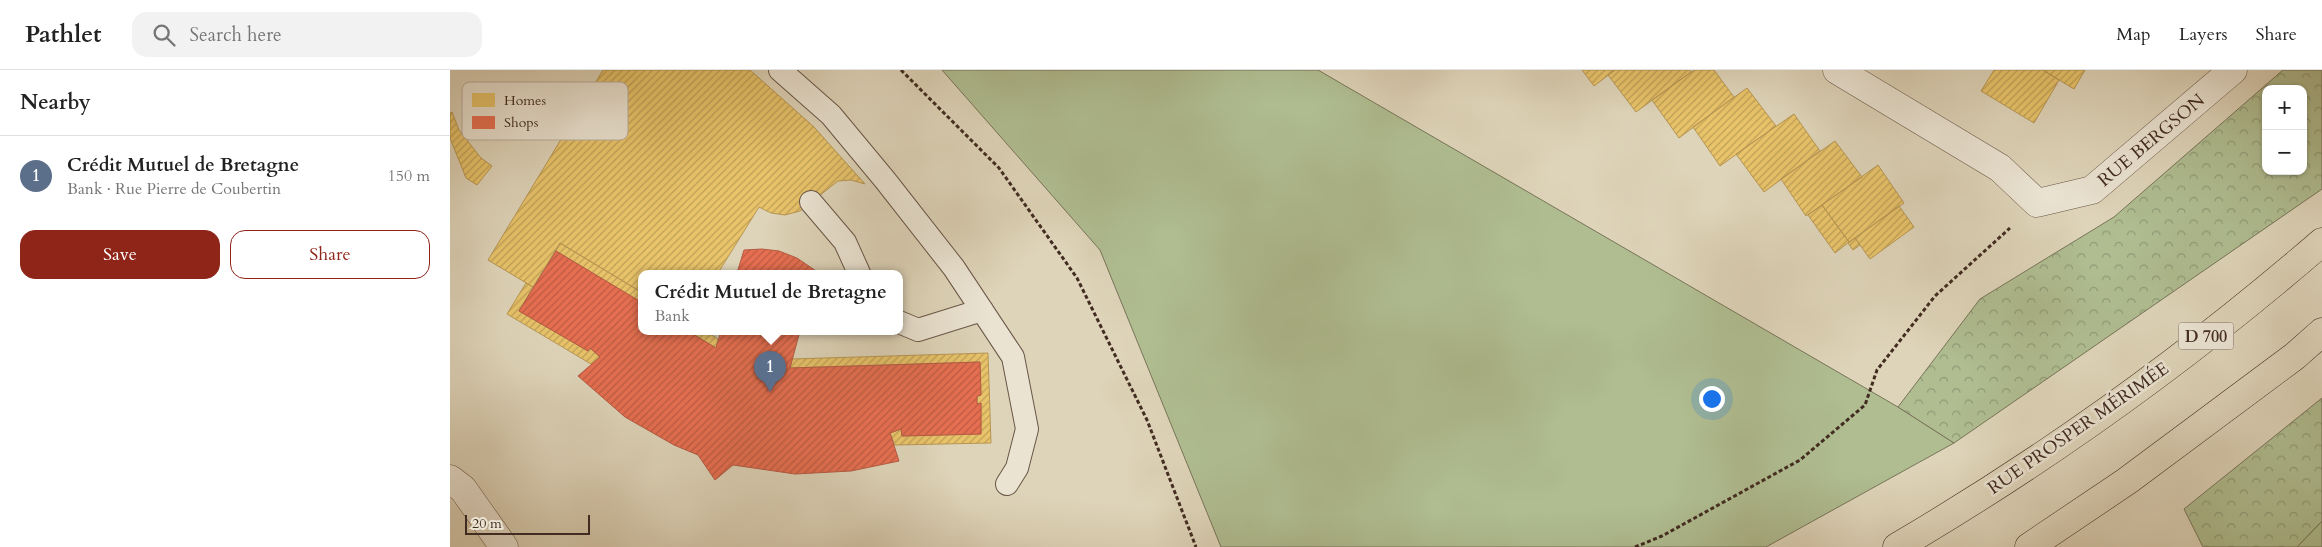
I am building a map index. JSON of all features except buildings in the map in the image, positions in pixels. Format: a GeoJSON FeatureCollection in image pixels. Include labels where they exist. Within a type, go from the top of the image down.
{"type":"FeatureCollection","features":[{"type":"Feature","properties":{"kind":"main road","name":"RUE PROSPER MÉRIMÉE"},"geometry":{"type":"LineString","coordinates":[[1897,547],[1952,515],[2086,426],[2253,301],[2322,242]]}},
{"type":"Feature","properties":{"kind":"main road"},"geometry":{"type":"LineString","coordinates":[[2029,547],[2127,481],[2296,356],[2322,332]]}},
{"type":"Feature","properties":{"kind":"street"},"geometry":{"type":"LineString","coordinates":[[1837,70],[2000,168],[2037,204]]}},
{"type":"Feature","properties":{"kind":"street","name":"RUE BERGSON"},"geometry":{"type":"LineString","coordinates":[[2037,204],[2092,190],[2233,70]]}},
{"type":"Feature","properties":{"kind":"street"},"geometry":{"type":"LineString","coordinates":[[450,479],[463,489],[504,547]]}},
{"type":"Feature","properties":{"kind":"lane"},"geometry":{"type":"LineString","coordinates":[[780,70],[831,115],[886,180],[954,268],[1013,357],[1027,428],[1017,468],[1007,484]]}},
{"type":"Feature","properties":{"kind":"lane"},"geometry":{"type":"LineString","coordinates":[[811,202],[845,242],[858,270]]}},
{"type":"Feature","properties":{"kind":"lane"},"geometry":{"type":"LineString","coordinates":[[903,324],[918,330],[982,310]]}},
{"type":"Feature","properties":{"kind":"path"},"geometry":{"type":"LineString","coordinates":[[901,70],[999,168],[1077,278],[1146,420],[1196,547]]}},
{"type":"Feature","properties":{"kind":"path"},"geometry":{"type":"LineString","coordinates":[[1635,547],[1662,536],[1800,460],[1865,405],[1877,370],[1935,296],[2037,204]]}},
{"type":"Feature","properties":{"kind":"green space"},"geometry":{"type":"Polygon","coordinates":[[[942,70],[1318,70],[1898,407],[1954,443],[1766,547],[1221,547],[1100,250],[942,70]]]}},
{"type":"Feature","properties":{"kind":"green space"},"geometry":{"type":"Polygon","coordinates":[[[2283,70],[2322,70],[2322,189],[1954,443],[1898,407],[1980,299],[2114,217],[2262,88],[2262,175],[2307,175],[2307,85],[2266,85],[2283,70]]]}},
{"type":"Feature","properties":{"kind":"green space"},"geometry":{"type":"Polygon","coordinates":[[[2322,398],[2322,521],[2297,547],[2203,547],[2184,509],[2322,398]]]}},
{"type":"Feature","properties":{"kind":"green space"},"geometry":{"type":"Polygon","coordinates":[[[2322,521],[2322,547],[2297,547],[2322,521]]]}},
{"type":"Feature","properties":{"kind":"place","name":"Crédit Mutuel de Bretagne"},"geometry":{"type":"Point","coordinates":[770,392]}}]}
